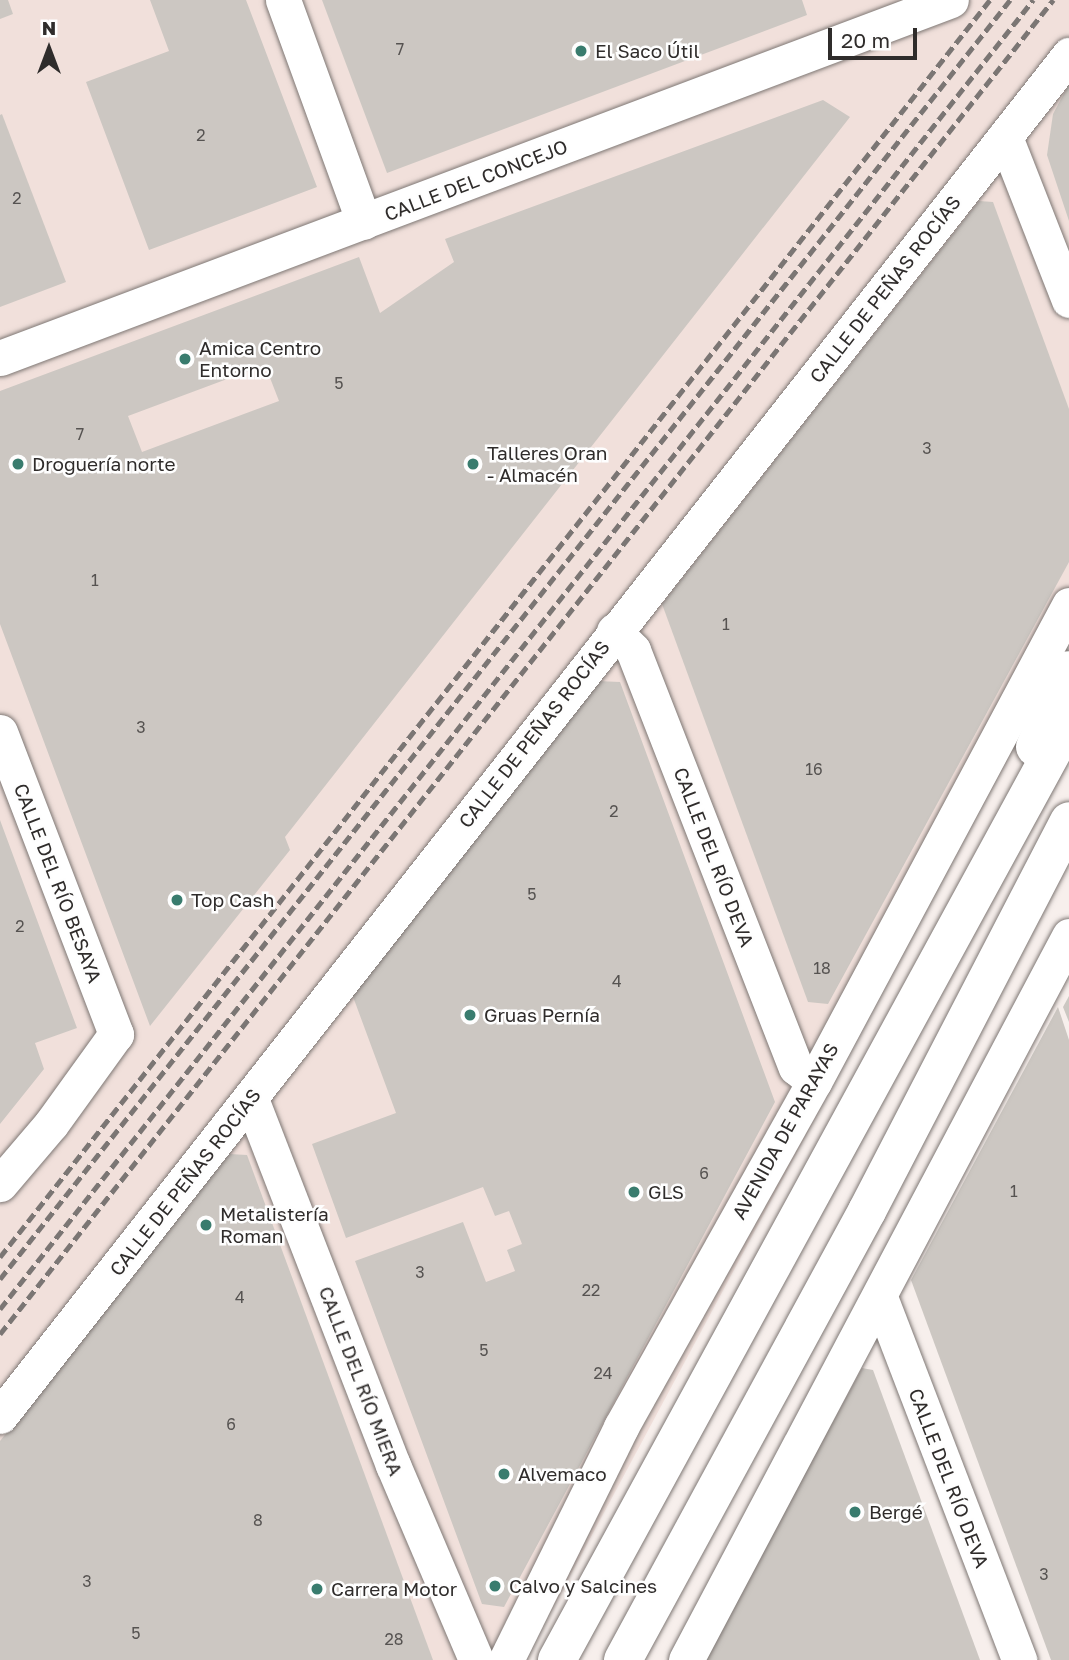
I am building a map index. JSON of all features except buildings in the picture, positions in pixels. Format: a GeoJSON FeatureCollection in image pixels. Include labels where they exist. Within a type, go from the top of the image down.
{"type":"FeatureCollection","features":[{"type":"Feature","properties":{"kind":"highway"},"geometry":{"type":"LineString","coordinates":[[965,909],[1069,670]]}},
{"type":"Feature","properties":{"kind":"highway"},"geometry":{"type":"LineString","coordinates":[[557,1660],[1069,721]]}},
{"type":"Feature","properties":{"kind":"highway"},"geometry":{"type":"LineString","coordinates":[[623,1660],[1011,935],[1069,821]]}},
{"type":"Feature","properties":{"kind":"highway"},"geometry":{"type":"LineString","coordinates":[[1011,935],[1069,836]]}},
{"type":"Feature","properties":{"kind":"street"},"geometry":{"type":"LineString","coordinates":[[283,0],[364,222]]}},
{"type":"Feature","properties":{"kind":"street","name":"CALLE DEL CONCEJO"},"geometry":{"type":"LineString","coordinates":[[0,358],[951,0]]}},
{"type":"Feature","properties":{"kind":"street","name":"CALLE DE PEÑAS ROCÍAS"},"geometry":{"type":"LineString","coordinates":[[0,1416],[1069,55]]}},
{"type":"Feature","properties":{"kind":"street"},"geometry":{"type":"LineString","coordinates":[[1005,137],[1069,300]]}},
{"type":"Feature","properties":{"kind":"street","name":"AVENIDA DE PARAYAS"},"geometry":{"type":"LineString","coordinates":[[506,1660],[621,1427],[814,1082],[1069,605]]}},
{"type":"Feature","properties":{"kind":"street","name":"CALLE DEL RÍO DEVA"},"geometry":{"type":"LineString","coordinates":[[614,631],[633,650],[796,1067],[814,1082]]}},
{"type":"Feature","properties":{"kind":"street","name":"CALLE DEL RÍO BESAYA"},"geometry":{"type":"LineString","coordinates":[[0,732],[116,1034],[51,1124],[0,1184]]}},
{"type":"Feature","properties":{"kind":"street"},"geometry":{"type":"LineString","coordinates":[[685,1660],[880,1297],[1069,936]]}},
{"type":"Feature","properties":{"kind":"street","name":"CALLE DEL RÍO MIERA"},"geometry":{"type":"LineString","coordinates":[[251,1099],[393,1465],[476,1660]]}},
{"type":"Feature","properties":{"kind":"street","name":"CALLE DEL RÍO DEVA"},"geometry":{"type":"LineString","coordinates":[[880,1297],[1019,1660]]}},
{"type":"Feature","properties":{"kind":"shaded area"},"geometry":{"type":"Polygon","coordinates":[[[0,0],[1069,0],[1069,645],[525,1660],[0,1660],[0,0]]]}},
{"type":"Feature","properties":{"kind":"railway"},"geometry":{"type":"LineString","coordinates":[[0,1257],[990,0]]}},
{"type":"Feature","properties":{"kind":"railway"},"geometry":{"type":"LineString","coordinates":[[0,1279],[1010,0]]}},
{"type":"Feature","properties":{"kind":"railway"},"geometry":{"type":"LineString","coordinates":[[0,1309],[1033,0]]}},
{"type":"Feature","properties":{"kind":"railway"},"geometry":{"type":"LineString","coordinates":[[0,1334],[1053,0]]}},
{"type":"Feature","properties":{"kind":"place","name":"El Saco Útil"},"geometry":{"type":"Point","coordinates":[581,51]}},
{"type":"Feature","properties":{"kind":"place","name":"Amica Centro Entorno"},"geometry":{"type":"Point","coordinates":[185,359]}},
{"type":"Feature","properties":{"kind":"place","name":"Droguería norte"},"geometry":{"type":"Point","coordinates":[18,464]}},
{"type":"Feature","properties":{"kind":"place","name":"Talleres Oran - Almacén"},"geometry":{"type":"Point","coordinates":[473,464]}},
{"type":"Feature","properties":{"kind":"place","name":"Top Cash"},"geometry":{"type":"Point","coordinates":[177,900]}},
{"type":"Feature","properties":{"kind":"place","name":"Gruas Pernía"},"geometry":{"type":"Point","coordinates":[470,1015]}},
{"type":"Feature","properties":{"kind":"place","name":"GLS"},"geometry":{"type":"Point","coordinates":[634,1192]}},
{"type":"Feature","properties":{"kind":"place","name":"Metalistería Roman"},"geometry":{"type":"Point","coordinates":[206,1225]}},
{"type":"Feature","properties":{"kind":"place","name":"Alvemaco"},"geometry":{"type":"Point","coordinates":[504,1474]}},
{"type":"Feature","properties":{"kind":"place","name":"Bergé"},"geometry":{"type":"Point","coordinates":[855,1512]}},
{"type":"Feature","properties":{"kind":"place","name":"Calvo y Salcines"},"geometry":{"type":"Point","coordinates":[495,1586]}},
{"type":"Feature","properties":{"kind":"place","name":"Carrera Motor"},"geometry":{"type":"Point","coordinates":[317,1589]}}]}
